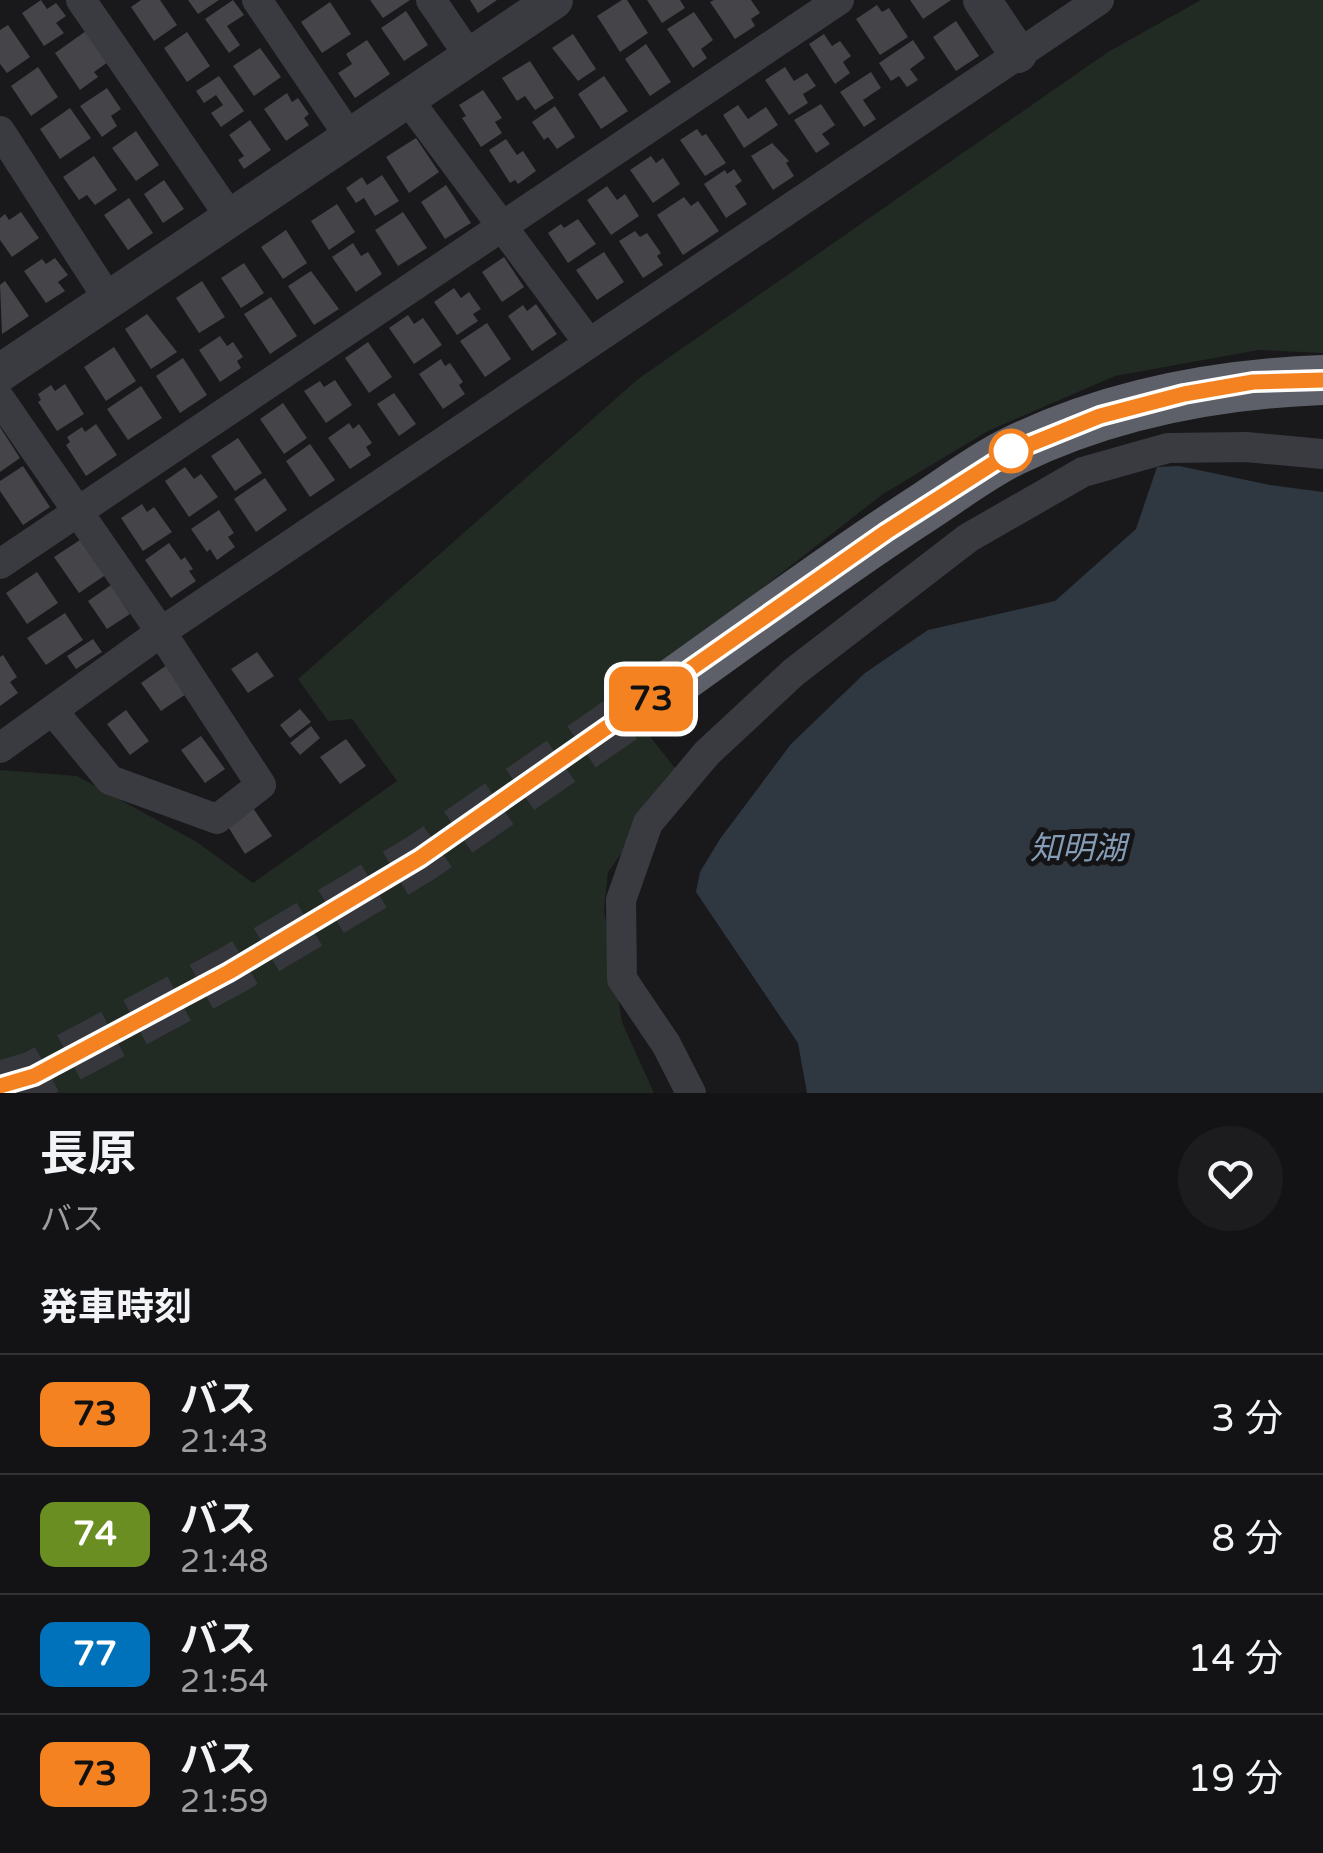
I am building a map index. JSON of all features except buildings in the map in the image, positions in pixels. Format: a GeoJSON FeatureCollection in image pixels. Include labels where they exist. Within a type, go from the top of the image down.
{"type":"FeatureCollection","features":[{"type":"Feature","properties":{"kind":"highway"},"geometry":{"type":"LineString","coordinates":[[642,706],[886,532],[1011,452],[1100,416],[1184,394],[1253,382],[1323,380]]}},
{"type":"Feature","properties":{"kind":"street"},"geometry":{"type":"LineString","coordinates":[[81,0],[231,218]]}},
{"type":"Feature","properties":{"kind":"street"},"geometry":{"type":"LineString","coordinates":[[257,0],[350,139]]}},
{"type":"Feature","properties":{"kind":"street"},"geometry":{"type":"LineString","coordinates":[[432,0],[470,57]]}},
{"type":"Feature","properties":{"kind":"street"},"geometry":{"type":"LineString","coordinates":[[0,373],[554,0]]}},
{"type":"Feature","properties":{"kind":"street"},"geometry":{"type":"LineString","coordinates":[[0,564],[840,0]]}},
{"type":"Feature","properties":{"kind":"street"},"geometry":{"type":"LineString","coordinates":[[982,0],[1018,54]]}},
{"type":"Feature","properties":{"kind":"street"},"geometry":{"type":"LineString","coordinates":[[0,748],[161,632],[1099,0]]}},
{"type":"Feature","properties":{"kind":"street"},"geometry":{"type":"LineString","coordinates":[[409,101],[588,342]]}},
{"type":"Feature","properties":{"kind":"street"},"geometry":{"type":"LineString","coordinates":[[0,131],[109,300]]}},
{"type":"Feature","properties":{"kind":"street"},"geometry":{"type":"LineString","coordinates":[[0,399],[261,785],[217,819],[110,780],[53,711]]}},
{"type":"Feature","properties":{"kind":"street"},"geometry":{"type":"LineString","coordinates":[[691,1093],[666,1044],[622,978],[622,900],[648,824],[707,752],[794,672],[968,538],[1083,472],[1168,448],[1246,447],[1323,454]]}},
{"type":"Feature","properties":{"kind":"shaded area"},"geometry":{"type":"Polygon","coordinates":[[[1201,0],[1323,0],[1323,353],[1259,350],[1115,376],[988,431],[883,494],[620,699],[679,773],[608,872],[604,910],[622,1022],[654,1093],[0,1093],[0,770],[77,776],[197,842],[253,883],[397,781],[352,719],[328,721],[298,679],[638,379],[1108,52],[1201,0]]]}},
{"type":"Feature","properties":{"kind":"water","name":"知明湖"},"geometry":{"type":"Polygon","coordinates":[[[1179,466],[1323,492],[1323,1093],[807,1093],[798,1043],[696,892],[700,872],[791,744],[865,673],[928,630],[1055,601],[1136,529],[1157,467],[1179,466]]]}},
{"type":"Feature","properties":{"kind":"tunnel"},"geometry":{"type":"LineString","coordinates":[[0,1086],[34,1076],[229,972],[421,858],[642,705]]}},
{"type":"Feature","properties":{"kind":"bus line","name":"73"},"geometry":{"type":"LineString","coordinates":[[0,1086],[34,1076],[229,972],[420,858],[886,532],[1011,452],[1100,416],[1184,394],[1253,382],[1323,380]]}}]}
